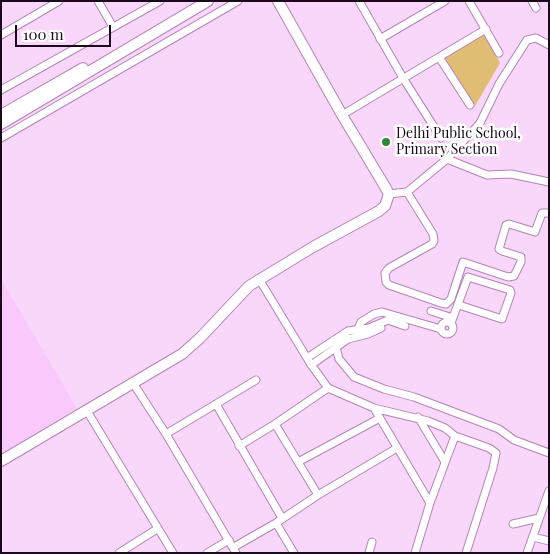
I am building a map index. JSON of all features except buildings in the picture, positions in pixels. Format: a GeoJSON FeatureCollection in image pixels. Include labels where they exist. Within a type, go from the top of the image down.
{"type":"FeatureCollection","features":[{"type":"Feature","properties":{"kind":"street"},"geometry":{"type":"LineString","coordinates":[[1,35],[60,1]]}},
{"type":"Feature","properties":{"kind":"street"},"geometry":{"type":"LineString","coordinates":[[98,1],[114,27]]}},
{"type":"Feature","properties":{"kind":"street"},"geometry":{"type":"LineString","coordinates":[[1,115],[197,1]]}},
{"type":"Feature","properties":{"kind":"street"},"geometry":{"type":"LineString","coordinates":[[1,124],[208,1]]}},
{"type":"Feature","properties":{"kind":"street"},"geometry":{"type":"LineString","coordinates":[[1,138],[238,1]]}},
{"type":"Feature","properties":{"kind":"street"},"geometry":{"type":"LineString","coordinates":[[1,461],[191,347],[258,279],[385,206],[389,194],[278,1]]}},
{"type":"Feature","properties":{"kind":"street"},"geometry":{"type":"LineString","coordinates":[[359,1],[403,78],[441,138]]}},
{"type":"Feature","properties":{"kind":"street"},"geometry":{"type":"LineString","coordinates":[[380,39],[445,1]]}},
{"type":"Feature","properties":{"kind":"street"},"geometry":{"type":"LineString","coordinates":[[469,1],[499,53]]}},
{"type":"Feature","properties":{"kind":"street"},"geometry":{"type":"LineString","coordinates":[[1,90],[159,2]]}},
{"type":"Feature","properties":{"kind":"street"},"geometry":{"type":"LineString","coordinates":[[342,115],[486,30]]}},
{"type":"Feature","properties":{"kind":"street"},"geometry":{"type":"LineString","coordinates":[[389,194],[406,192],[447,159],[480,123],[499,84],[527,40],[536,38],[549,45]]}},
{"type":"Feature","properties":{"kind":"street"},"geometry":{"type":"LineString","coordinates":[[439,57],[470,105]]}},
{"type":"Feature","properties":{"kind":"street"},"geometry":{"type":"LineString","coordinates":[[447,159],[487,175],[511,174],[549,182]]}},
{"type":"Feature","properties":{"kind":"street"},"geometry":{"type":"LineString","coordinates":[[406,192],[433,234],[434,241],[432,244],[389,268],[385,273],[386,282],[389,285],[446,304],[451,299],[463,262],[508,277],[514,276],[521,262],[520,257],[502,251],[499,248],[506,225],[509,224],[535,232],[542,213],[549,213]]}},
{"type":"Feature","properties":{"kind":"street"},"geometry":{"type":"LineString","coordinates":[[311,365],[357,332],[364,320],[382,312],[441,329],[444,334],[450,334],[453,329],[452,321],[469,277],[510,290],[511,293],[502,319],[459,305]]}},
{"type":"Feature","properties":{"kind":"street"},"geometry":{"type":"LineString","coordinates":[[258,279],[311,365],[328,388],[374,408],[418,417],[439,425],[455,436],[494,451],[496,455],[493,468],[466,553]]}},
{"type":"Feature","properties":{"kind":"street"},"geometry":{"type":"LineString","coordinates":[[431,311],[452,321]]}},
{"type":"Feature","properties":{"kind":"street"},"geometry":{"type":"LineString","coordinates":[[307,358],[348,331],[368,334],[386,325],[404,328]]}},
{"type":"Feature","properties":{"kind":"street"},"geometry":{"type":"LineString","coordinates":[[334,340],[339,359],[354,377],[499,429],[514,440],[549,453]]}},
{"type":"Feature","properties":{"kind":"street"},"geometry":{"type":"LineString","coordinates":[[166,434],[256,380]]}},
{"type":"Feature","properties":{"kind":"street"},"geometry":{"type":"LineString","coordinates":[[133,383],[166,434],[235,550],[318,495],[397,448]]}},
{"type":"Feature","properties":{"kind":"street"},"geometry":{"type":"LineString","coordinates":[[239,446],[328,388]]}},
{"type":"Feature","properties":{"kind":"street"},"geometry":{"type":"LineString","coordinates":[[216,404],[279,520],[294,553]]}},
{"type":"Feature","properties":{"kind":"street"},"geometry":{"type":"LineString","coordinates":[[374,408],[430,503]]}},
{"type":"Feature","properties":{"kind":"street"},"geometry":{"type":"LineString","coordinates":[[87,411],[173,553]]}},
{"type":"Feature","properties":{"kind":"street"},"geometry":{"type":"LineString","coordinates":[[418,417],[445,462]]}},
{"type":"Feature","properties":{"kind":"street"},"geometry":{"type":"LineString","coordinates":[[298,462],[380,418]]}},
{"type":"Feature","properties":{"kind":"street"},"geometry":{"type":"LineString","coordinates":[[275,424],[318,495]]}},
{"type":"Feature","properties":{"kind":"street"},"geometry":{"type":"LineString","coordinates":[[415,553],[430,503],[455,436]]}},
{"type":"Feature","properties":{"kind":"street"},"geometry":{"type":"LineString","coordinates":[[527,553],[539,518],[545,509],[549,491]]}},
{"type":"Feature","properties":{"kind":"street"},"geometry":{"type":"LineString","coordinates":[[513,524],[539,518]]}},
{"type":"Feature","properties":{"kind":"street"},"geometry":{"type":"LineString","coordinates":[[119,553],[158,528]]}},
{"type":"Feature","properties":{"kind":"street"},"geometry":{"type":"LineString","coordinates":[[533,537],[549,542]]}},
{"type":"Feature","properties":{"kind":"street"},"geometry":{"type":"LineString","coordinates":[[206,553],[229,540]]}},
{"type":"Feature","properties":{"kind":"street"},"geometry":{"type":"LineString","coordinates":[[368,553],[372,542]]}},
{"type":"Feature","properties":{"kind":"shaded area"},"geometry":{"type":"Polygon","coordinates":[[[485,33],[500,63],[475,106],[443,57],[485,33]]]}},
{"type":"Feature","properties":{"kind":"shaded area"},"geometry":{"type":"Polygon","coordinates":[[[1,279],[77,408],[1,454],[1,279]]]}},
{"type":"Feature","properties":{"kind":"place","name":"Delhi Public School, Primary Section"},"geometry":{"type":"Point","coordinates":[386,142]}}]}
